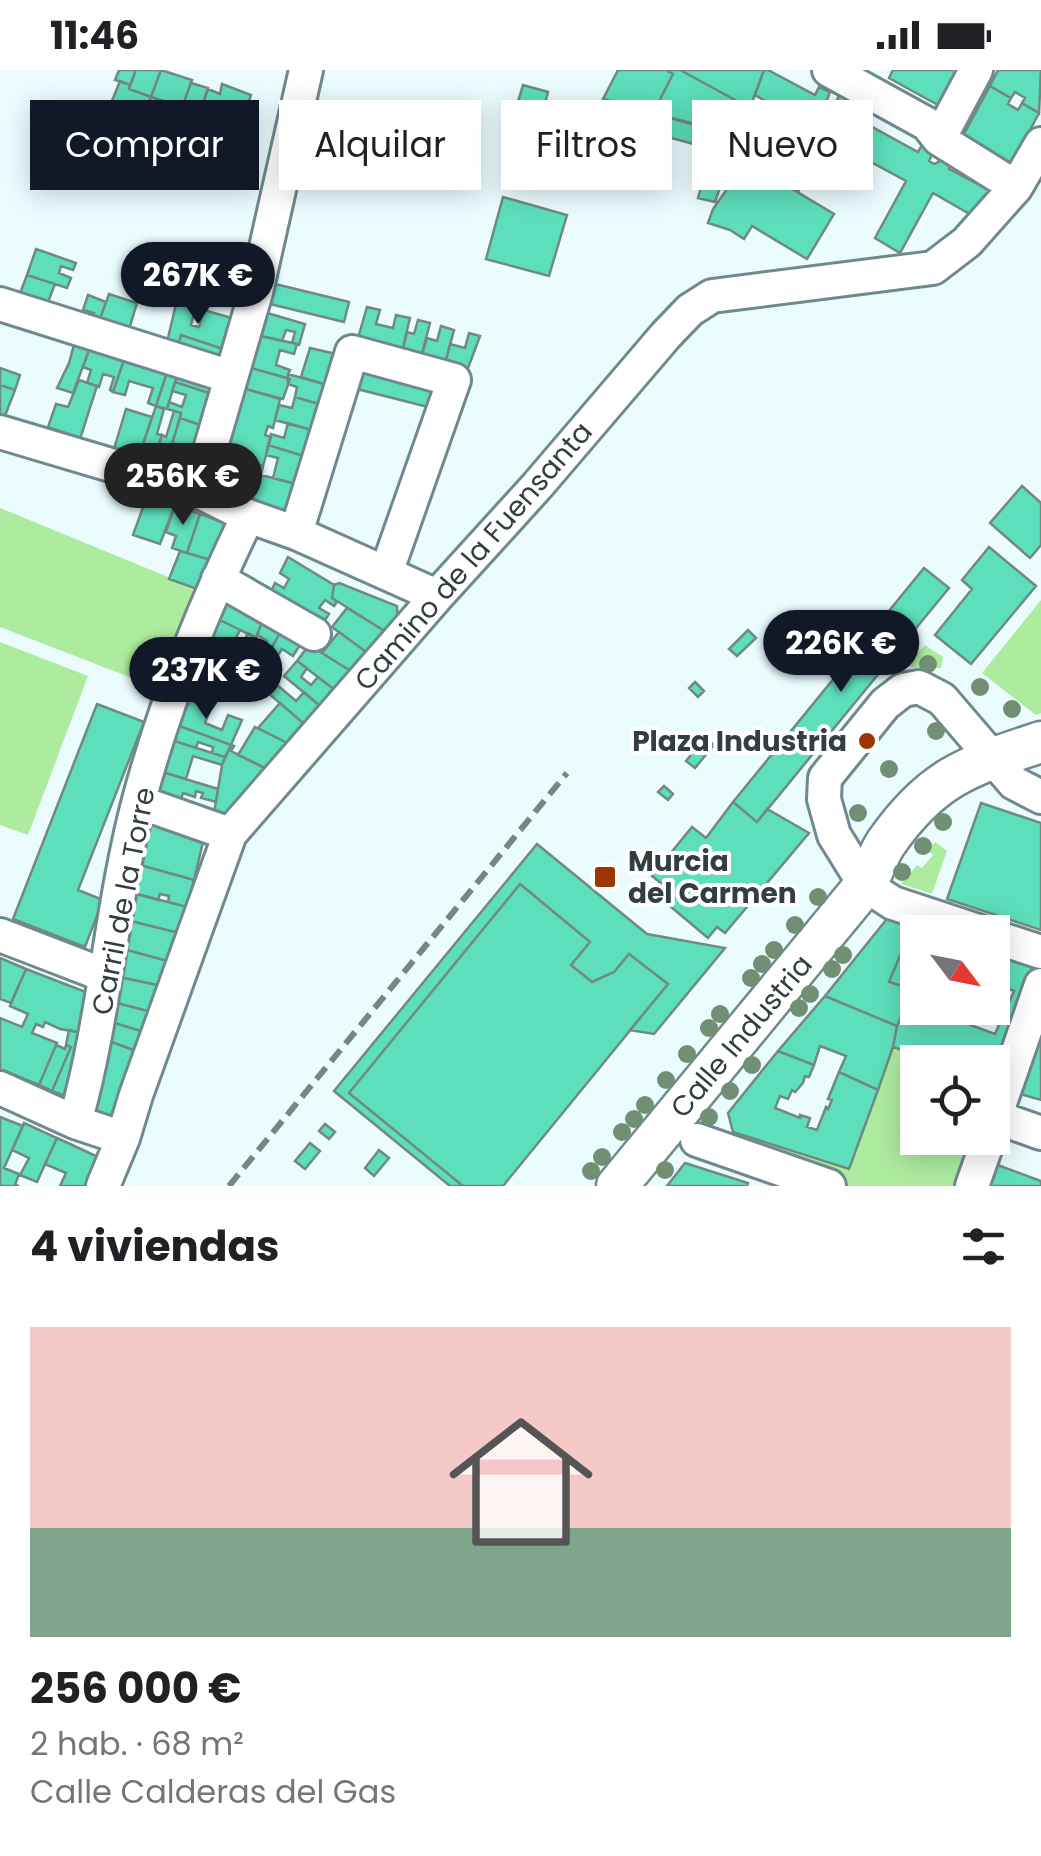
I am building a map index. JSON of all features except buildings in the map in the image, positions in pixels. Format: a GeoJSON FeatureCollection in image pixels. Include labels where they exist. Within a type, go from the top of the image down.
{"type":"FeatureCollection","features":[{"type":"Feature","properties":{"kind":"main road"},"geometry":{"type":"LineString","coordinates":[[865,885],[887,842],[924,798],[955,774],[1041,742]]}},
{"type":"Feature","properties":{"kind":"main road","name":"Calle Industria"},"geometry":{"type":"LineString","coordinates":[[617,1186],[865,885]]}},
{"type":"Feature","properties":{"kind":"street"},"geometry":{"type":"LineString","coordinates":[[198,491],[256,292],[306,70]]}},
{"type":"Feature","properties":{"kind":"street"},"geometry":{"type":"LineString","coordinates":[[830,70],[869,80],[927,124],[939,139],[1016,187]]}},
{"type":"Feature","properties":{"kind":"street"},"geometry":{"type":"LineString","coordinates":[[939,139],[976,70]]}},
{"type":"Feature","properties":{"kind":"street","name":"Camino de la Fuensanta"},"geometry":{"type":"LineString","coordinates":[[103,1186],[230,834],[690,310],[712,296],[932,268],[967,242],[1016,187],[1041,144]]}},
{"type":"Feature","properties":{"kind":"street"},"geometry":{"type":"LineString","coordinates":[[0,304],[231,377]]}},
{"type":"Feature","properties":{"kind":"street"},"geometry":{"type":"LineString","coordinates":[[296,533],[352,352],[454,380],[386,573]]}},
{"type":"Feature","properties":{"kind":"street"},"geometry":{"type":"LineString","coordinates":[[2,438],[198,491],[437,596]]}},
{"type":"Feature","properties":{"kind":"street","name":"Carril de la Torre"},"geometry":{"type":"LineString","coordinates":[[75,1122],[90,1071],[104,975],[139,802],[168,708],[218,579],[248,516]]}},
{"type":"Feature","properties":{"kind":"street"},"geometry":{"type":"LineString","coordinates":[[218,579],[314,634]]}},
{"type":"Feature","properties":{"kind":"street"},"geometry":{"type":"LineString","coordinates":[[929,915],[892,903],[865,885],[838,843],[823,792],[825,778],[885,704],[903,690],[919,688],[936,694],[950,705],[1014,783],[1041,798]]}},
{"type":"Feature","properties":{"kind":"street"},"geometry":{"type":"LineString","coordinates":[[139,802],[230,834]]}},
{"type":"Feature","properties":{"kind":"street"},"geometry":{"type":"LineString","coordinates":[[0,935],[104,975]]}},
{"type":"Feature","properties":{"kind":"street"},"geometry":{"type":"LineString","coordinates":[[1010,942],[1041,952]]}},
{"type":"Feature","properties":{"kind":"street"},"geometry":{"type":"LineString","coordinates":[[1010,1075],[1041,985]]}},
{"type":"Feature","properties":{"kind":"street"},"geometry":{"type":"LineString","coordinates":[[0,1088],[75,1122],[123,1138]]}},
{"type":"Feature","properties":{"kind":"street"},"geometry":{"type":"LineString","coordinates":[[1010,1129],[1041,1132]]}},
{"type":"Feature","properties":{"kind":"street"},"geometry":{"type":"LineString","coordinates":[[697,1140],[829,1186]]}},
{"type":"Feature","properties":{"kind":"street"},"geometry":{"type":"LineString","coordinates":[[972,1186],[983,1155]]}},
{"type":"Feature","properties":{"kind":"green space"},"geometry":{"type":"Polygon","coordinates":[[[0,508],[200,590],[163,690],[0,627],[0,508]]]}},
{"type":"Feature","properties":{"kind":"green space"},"geometry":{"type":"Polygon","coordinates":[[[1041,600],[1041,713],[1036,715],[982,673],[1041,600]]]}},
{"type":"Feature","properties":{"kind":"green space"},"geometry":{"type":"Polygon","coordinates":[[[0,642],[88,676],[28,835],[0,825],[0,642]]]}},
{"type":"Feature","properties":{"kind":"green space"},"geometry":{"type":"Polygon","coordinates":[[[925,645],[943,657],[941,668],[911,668],[909,662],[925,645]]]}},
{"type":"Feature","properties":{"kind":"green space"},"geometry":{"type":"Polygon","coordinates":[[[935,842],[947,851],[932,894],[901,884],[917,865],[922,868],[933,855],[928,850],[935,842]]]}},
{"type":"Feature","properties":{"kind":"green space"},"geometry":{"type":"Polygon","coordinates":[[[893,1047],[900,1049],[900,1155],[966,1155],[954,1186],[785,1186],[719,1133],[733,1132],[849,1169],[893,1047]]]}},
{"type":"Feature","properties":{"kind":"railway"},"geometry":{"type":"LineString","coordinates":[[229,1186],[567,773]]}},
{"type":"Feature","properties":{"kind":"place","name":"Plaza Industria"},"geometry":{"type":"Point","coordinates":[867,741]}},
{"type":"Feature","properties":{"kind":"place","name":"Murcia del Carmen"},"geometry":{"type":"Point","coordinates":[605,877]}}]}
